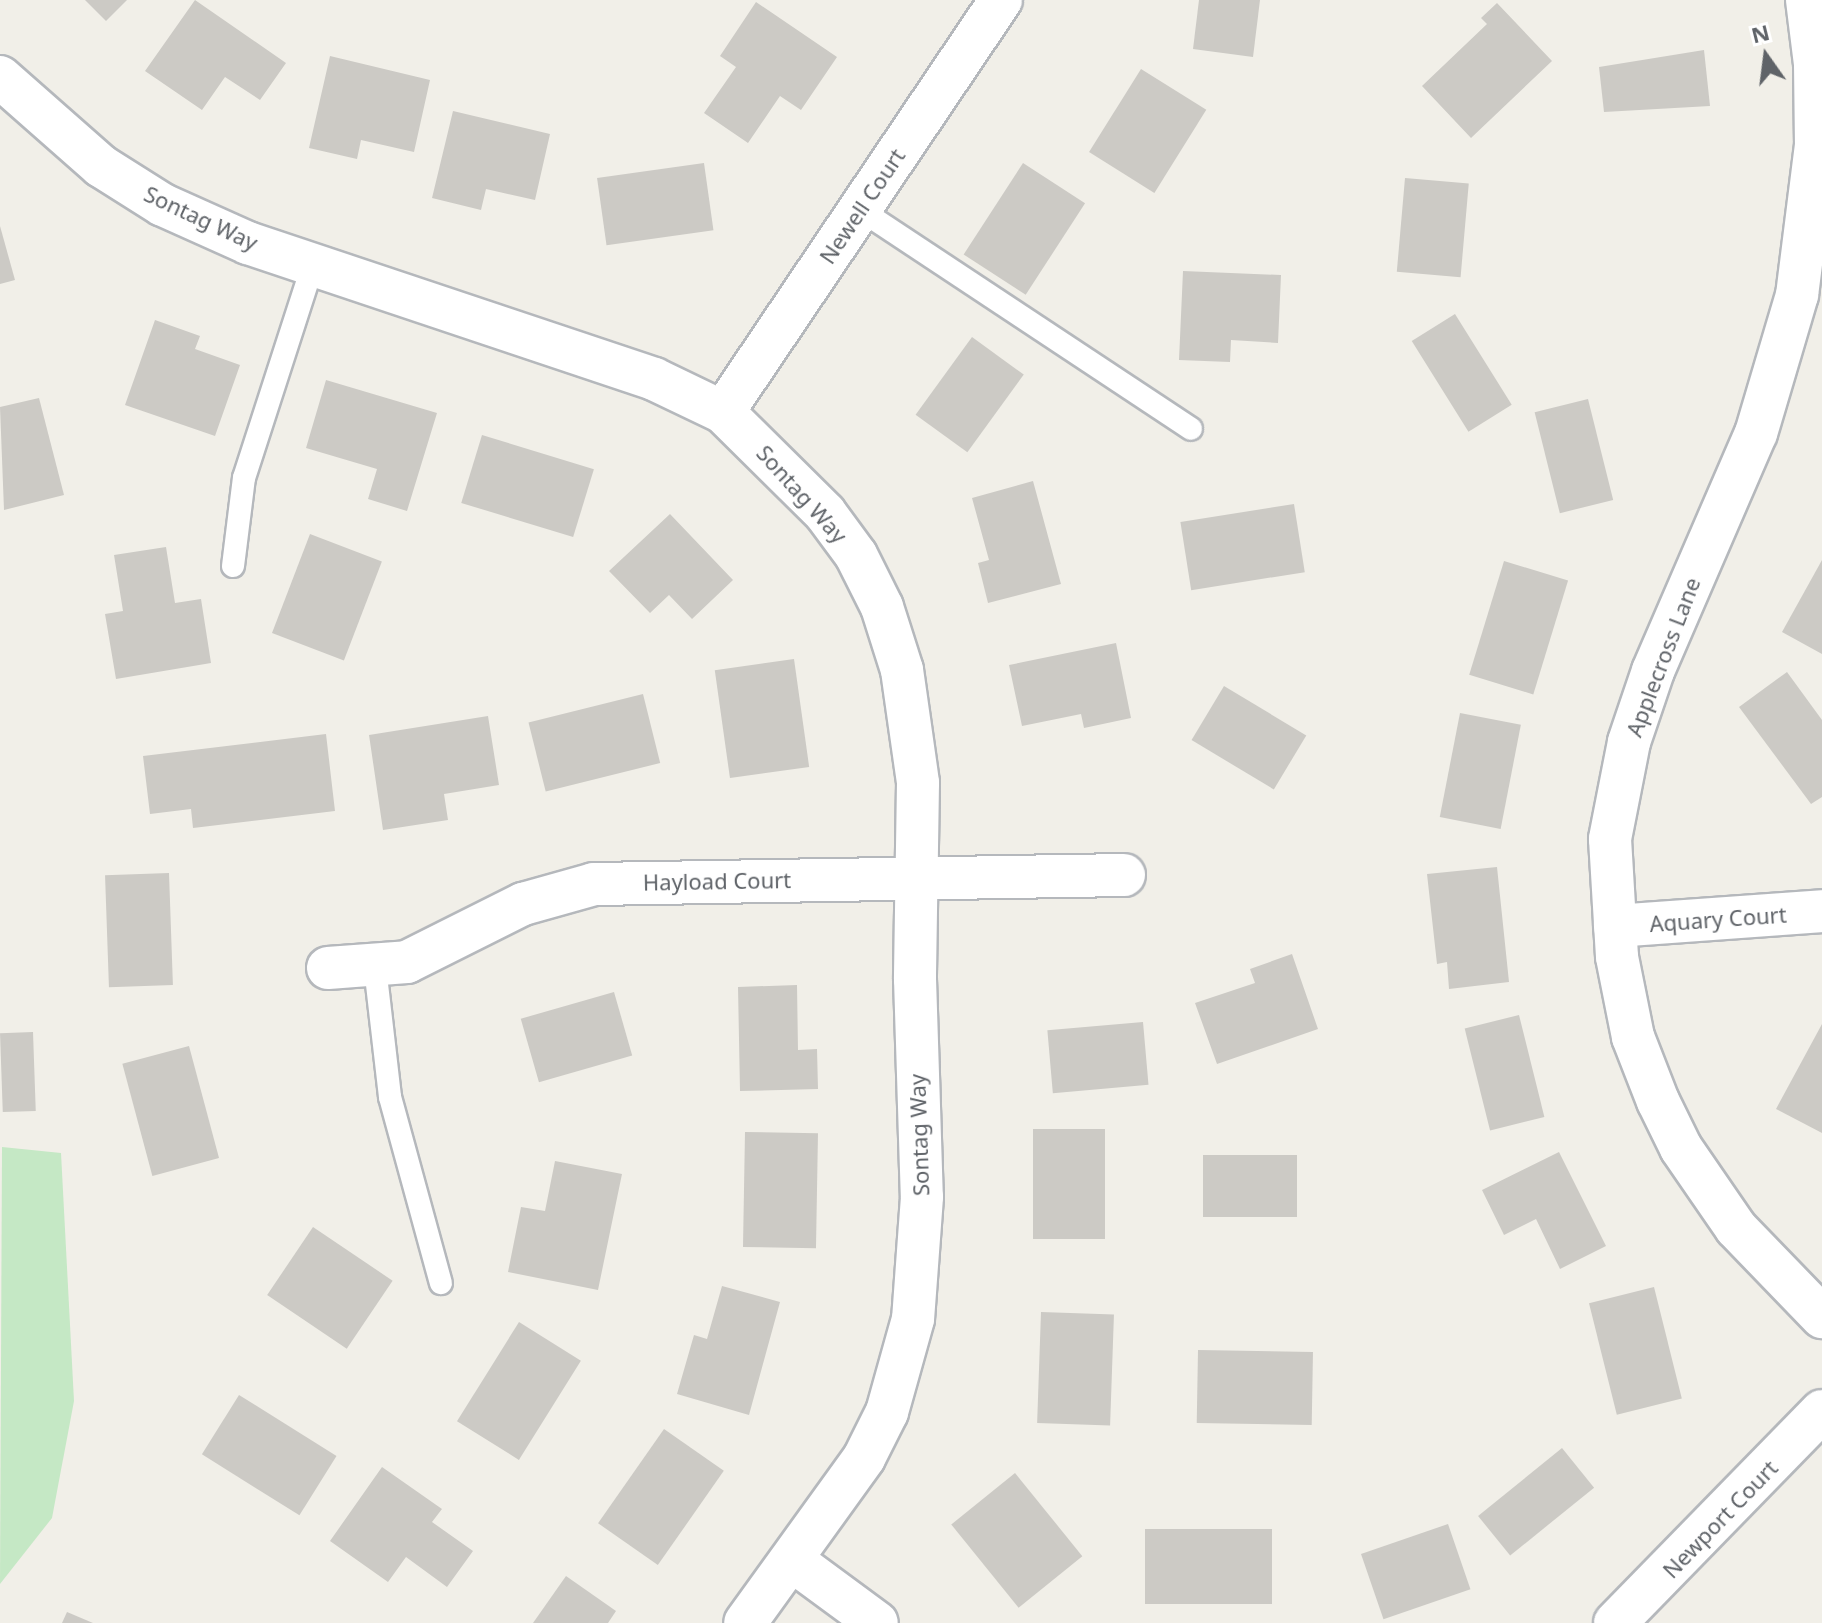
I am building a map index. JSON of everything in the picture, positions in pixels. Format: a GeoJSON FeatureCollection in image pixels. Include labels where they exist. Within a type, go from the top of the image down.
{"type":"FeatureCollection","features":[{"type":"Feature","properties":{"kind":"street","name":"Newell Court"},"geometry":{"type":"LineString","coordinates":[[723,412],[1001,0]]}},
{"type":"Feature","properties":{"kind":"street","name":"Applecross Lane"},"geometry":{"type":"LineString","coordinates":[[1807,0],[1815,64],[1816,145],[1797,295],[1756,433],[1653,671],[1629,742],[1610,839],[1615,926],[1633,1037],[1681,1148],[1736,1228],[1822,1317]]}},
{"type":"Feature","properties":{"kind":"street","name":"Sontag Way"},"geometry":{"type":"LineString","coordinates":[[0,77],[101,166],[163,205],[313,265],[654,379],[723,412],[825,513],[856,555],[882,607],[902,670],[915,736],[922,1197],[913,1319],[887,1412],[864,1458],[793,1561],[745,1623]]}},
{"type":"Feature","properties":{"kind":"street","name":"Hayload Court"},"geometry":{"type":"LineString","coordinates":[[328,968],[375,967],[440,950],[523,904],[594,884],[1124,875]]}},
{"type":"Feature","properties":{"kind":"street","name":"Aquary Court"},"geometry":{"type":"LineString","coordinates":[[1615,926],[1822,911]]}},
{"type":"Feature","properties":{"kind":"street","name":"Newport Court"},"geometry":{"type":"LineString","coordinates":[[1615,1623],[1822,1411]]}},
{"type":"Feature","properties":{"kind":"street"},"geometry":{"type":"LineString","coordinates":[[793,1561],[877,1623]]}},
{"type":"Feature","properties":{"kind":"lane"},"geometry":{"type":"LineString","coordinates":[[859,209],[1191,429]]}},
{"type":"Feature","properties":{"kind":"lane"},"geometry":{"type":"LineString","coordinates":[[233,566],[244,478],[313,265]]}},
{"type":"Feature","properties":{"kind":"lane"},"geometry":{"type":"LineString","coordinates":[[375,967],[390,1097],[441,1283]]}},
{"type":"Feature","properties":{"kind":"green space"},"geometry":{"type":"Polygon","coordinates":[[[2,1147],[61,1153],[74,1401],[52,1518],[0,1584],[2,1147]]]}},
{"type":"Feature","properties":{"kind":"building"},"geometry":{"type":"Polygon","coordinates":[[[85,0],[127,0],[106,21],[85,0]]]}},
{"type":"Feature","properties":{"kind":"building"},"geometry":{"type":"Polygon","coordinates":[[[195,0],[286,63],[260,100],[225,77],[202,110],[145,71],[195,0]]]}},
{"type":"Feature","properties":{"kind":"building"},"geometry":{"type":"Polygon","coordinates":[[[1199,0],[1260,0],[1253,57],[1193,49],[1199,0]]]}},
{"type":"Feature","properties":{"kind":"building"},"geometry":{"type":"Polygon","coordinates":[[[756,2],[837,57],[801,110],[780,96],[748,143],[704,113],[736,67],[720,56],[756,2]]]}},
{"type":"Feature","properties":{"kind":"building"},"geometry":{"type":"Polygon","coordinates":[[[1497,3],[1552,61],[1471,138],[1422,86],[1487,24],[1481,18],[1497,3]]]}},
{"type":"Feature","properties":{"kind":"building"},"geometry":{"type":"Polygon","coordinates":[[[1704,50],[1710,106],[1604,112],[1599,67],[1704,50]]]}},
{"type":"Feature","properties":{"kind":"building"},"geometry":{"type":"Polygon","coordinates":[[[330,56],[430,80],[414,152],[361,140],[357,159],[309,148],[330,56]]]}},
{"type":"Feature","properties":{"kind":"building"},"geometry":{"type":"Polygon","coordinates":[[[1141,69],[1206,110],[1154,193],[1089,152],[1141,69]]]}},
{"type":"Feature","properties":{"kind":"building"},"geometry":{"type":"Polygon","coordinates":[[[453,111],[550,134],[535,200],[486,189],[481,210],[432,198],[453,111]]]}},
{"type":"Feature","properties":{"kind":"building"},"geometry":{"type":"Polygon","coordinates":[[[704,163],[713,230],[607,245],[597,178],[704,163]]]}},
{"type":"Feature","properties":{"kind":"building"},"geometry":{"type":"Polygon","coordinates":[[[1023,163],[1085,203],[1026,295],[964,254],[1023,163]]]}},
{"type":"Feature","properties":{"kind":"building"},"geometry":{"type":"Polygon","coordinates":[[[1405,178],[1469,184],[1461,277],[1397,272],[1405,178]]]}},
{"type":"Feature","properties":{"kind":"building"},"geometry":{"type":"Polygon","coordinates":[[[0,226],[15,280],[0,284],[0,226]]]}},
{"type":"Feature","properties":{"kind":"building"},"geometry":{"type":"Polygon","coordinates":[[[1183,271],[1281,275],[1278,343],[1231,340],[1230,362],[1179,360],[1183,271]]]}},
{"type":"Feature","properties":{"kind":"building"},"geometry":{"type":"Polygon","coordinates":[[[1455,314],[1512,405],[1468,432],[1412,341],[1455,314]]]}},
{"type":"Feature","properties":{"kind":"building"},"geometry":{"type":"Polygon","coordinates":[[[155,320],[200,336],[195,349],[240,365],[215,436],[125,405],[155,320]]]}},
{"type":"Feature","properties":{"kind":"building"},"geometry":{"type":"Polygon","coordinates":[[[972,337],[1024,375],[967,452],[916,415],[972,337]]]}},
{"type":"Feature","properties":{"kind":"building"},"geometry":{"type":"Polygon","coordinates":[[[326,380],[437,413],[407,511],[368,499],[377,469],[306,448],[326,380]]]}},
{"type":"Feature","properties":{"kind":"building"},"geometry":{"type":"Polygon","coordinates":[[[39,398],[64,495],[4,510],[0,407],[39,398]]]}},
{"type":"Feature","properties":{"kind":"building"},"geometry":{"type":"Polygon","coordinates":[[[1588,399],[1613,500],[1560,513],[1535,412],[1588,399]]]}},
{"type":"Feature","properties":{"kind":"building"},"geometry":{"type":"Polygon","coordinates":[[[482,435],[594,469],[573,537],[461,503],[482,435]]]}},
{"type":"Feature","properties":{"kind":"building"},"geometry":{"type":"Polygon","coordinates":[[[1033,481],[1061,584],[988,603],[978,563],[989,560],[972,498],[1033,481]]]}},
{"type":"Feature","properties":{"kind":"building"},"geometry":{"type":"Polygon","coordinates":[[[1294,504],[1305,572],[1191,590],[1180,522],[1294,504]]]}},
{"type":"Feature","properties":{"kind":"building"},"geometry":{"type":"Polygon","coordinates":[[[670,514],[733,580],[692,619],[669,595],[650,613],[609,571],[670,514]]]}},
{"type":"Feature","properties":{"kind":"building"},"geometry":{"type":"Polygon","coordinates":[[[310,534],[382,562],[344,661],[272,633],[310,534]]]}},
{"type":"Feature","properties":{"kind":"building"},"geometry":{"type":"Polygon","coordinates":[[[166,547],[175,603],[201,599],[211,663],[116,679],[105,614],[123,611],[114,555],[166,547]]]}},
{"type":"Feature","properties":{"kind":"building"},"geometry":{"type":"Polygon","coordinates":[[[1822,560],[1822,654],[1782,632],[1822,560]]]}},
{"type":"Feature","properties":{"kind":"building"},"geometry":{"type":"Polygon","coordinates":[[[1504,561],[1568,581],[1533,694],[1469,675],[1504,561]]]}},
{"type":"Feature","properties":{"kind":"building"},"geometry":{"type":"Polygon","coordinates":[[[1116,643],[1131,718],[1084,728],[1081,714],[1022,726],[1009,665],[1116,643]]]}},
{"type":"Feature","properties":{"kind":"building"},"geometry":{"type":"Polygon","coordinates":[[[794,659],[809,767],[730,778],[715,670],[794,659]]]}},
{"type":"Feature","properties":{"kind":"building"},"geometry":{"type":"Polygon","coordinates":[[[1787,672],[1822,720],[1822,797],[1811,804],[1739,707],[1787,672]]]}},
{"type":"Feature","properties":{"kind":"building"},"geometry":{"type":"Polygon","coordinates":[[[1224,686],[1306,735],[1274,789],[1192,740],[1224,686]]]}},
{"type":"Feature","properties":{"kind":"building"},"geometry":{"type":"Polygon","coordinates":[[[643,694],[660,763],[546,791],[529,723],[643,694]]]}},
{"type":"Feature","properties":{"kind":"building"},"geometry":{"type":"Polygon","coordinates":[[[1460,713],[1521,725],[1501,829],[1440,817],[1460,713]]]}},
{"type":"Feature","properties":{"kind":"building"},"geometry":{"type":"Polygon","coordinates":[[[488,716],[499,785],[444,794],[448,820],[383,830],[369,735],[488,716]]]}},
{"type":"Feature","properties":{"kind":"building"},"geometry":{"type":"Polygon","coordinates":[[[326,734],[335,811],[193,828],[191,809],[150,814],[143,756],[326,734]]]}},
{"type":"Feature","properties":{"kind":"building"},"geometry":{"type":"Polygon","coordinates":[[[1497,867],[1509,982],[1449,989],[1447,962],[1437,964],[1427,874],[1497,867]]]}},
{"type":"Feature","properties":{"kind":"building"},"geometry":{"type":"Polygon","coordinates":[[[169,873],[173,985],[109,987],[105,875],[169,873]]]}},
{"type":"Feature","properties":{"kind":"building"},"geometry":{"type":"Polygon","coordinates":[[[1292,954],[1318,1029],[1217,1064],[1195,1003],[1255,983],[1250,969],[1292,954]]]}},
{"type":"Feature","properties":{"kind":"building"},"geometry":{"type":"Polygon","coordinates":[[[797,985],[798,1050],[817,1049],[818,1089],[740,1091],[738,987],[797,985]]]}},
{"type":"Feature","properties":{"kind":"building"},"geometry":{"type":"Polygon","coordinates":[[[614,992],[632,1055],[539,1082],[521,1019],[614,992]]]}},
{"type":"Feature","properties":{"kind":"building"},"geometry":{"type":"Polygon","coordinates":[[[1519,1015],[1544,1117],[1490,1130],[1465,1029],[1519,1015]]]}},
{"type":"Feature","properties":{"kind":"building"},"geometry":{"type":"Polygon","coordinates":[[[1143,1022],[1148,1085],[1053,1093],[1047,1030],[1143,1022]]]}},
{"type":"Feature","properties":{"kind":"building"},"geometry":{"type":"Polygon","coordinates":[[[1822,1024],[1822,1133],[1776,1109],[1822,1024]]]}},
{"type":"Feature","properties":{"kind":"building"},"geometry":{"type":"Polygon","coordinates":[[[33,1032],[36,1111],[3,1112],[0,1033],[33,1032]]]}},
{"type":"Feature","properties":{"kind":"building"},"geometry":{"type":"Polygon","coordinates":[[[189,1046],[219,1158],[152,1176],[122,1064],[189,1046]]]}},
{"type":"Feature","properties":{"kind":"building"},"geometry":{"type":"Polygon","coordinates":[[[1033,1129],[1105,1129],[1105,1239],[1033,1239],[1033,1129]]]}},
{"type":"Feature","properties":{"kind":"building"},"geometry":{"type":"Polygon","coordinates":[[[745,1132],[818,1133],[816,1248],[743,1247],[745,1132]]]}},
{"type":"Feature","properties":{"kind":"building"},"geometry":{"type":"Polygon","coordinates":[[[1559,1152],[1606,1246],[1560,1269],[1536,1219],[1504,1235],[1482,1190],[1559,1152]]]}},
{"type":"Feature","properties":{"kind":"building"},"geometry":{"type":"Polygon","coordinates":[[[1203,1155],[1297,1155],[1297,1217],[1203,1217],[1203,1155]]]}},
{"type":"Feature","properties":{"kind":"building"},"geometry":{"type":"Polygon","coordinates":[[[555,1161],[622,1174],[598,1290],[508,1272],[521,1207],[545,1211],[555,1161]]]}},
{"type":"Feature","properties":{"kind":"building"},"geometry":{"type":"Polygon","coordinates":[[[313,1227],[393,1281],[347,1349],[267,1295],[313,1227]]]}},
{"type":"Feature","properties":{"kind":"building"},"geometry":{"type":"Polygon","coordinates":[[[722,1286],[780,1302],[749,1415],[677,1394],[694,1335],[707,1339],[722,1286]]]}},
{"type":"Feature","properties":{"kind":"building"},"geometry":{"type":"Polygon","coordinates":[[[1654,1287],[1682,1399],[1617,1415],[1589,1303],[1654,1287]]]}},
{"type":"Feature","properties":{"kind":"building"},"geometry":{"type":"Polygon","coordinates":[[[1041,1312],[1114,1315],[1110,1425],[1037,1423],[1041,1312]]]}},
{"type":"Feature","properties":{"kind":"building"},"geometry":{"type":"Polygon","coordinates":[[[519,1322],[581,1361],[519,1460],[457,1421],[519,1322]]]}},
{"type":"Feature","properties":{"kind":"building"},"geometry":{"type":"Polygon","coordinates":[[[1198,1350],[1313,1352],[1312,1425],[1197,1423],[1198,1350]]]}},
{"type":"Feature","properties":{"kind":"building"},"geometry":{"type":"Polygon","coordinates":[[[239,1395],[337,1456],[299,1515],[202,1454],[239,1395]]]}},
{"type":"Feature","properties":{"kind":"building"},"geometry":{"type":"Polygon","coordinates":[[[664,1429],[724,1471],[658,1565],[598,1523],[664,1429]]]}},
{"type":"Feature","properties":{"kind":"building"},"geometry":{"type":"Polygon","coordinates":[[[1562,1448],[1594,1488],[1510,1556],[1478,1516],[1562,1448]]]}},
{"type":"Feature","properties":{"kind":"building"},"geometry":{"type":"Polygon","coordinates":[[[382,1467],[442,1509],[432,1522],[473,1551],[447,1587],[406,1557],[388,1582],[330,1541],[382,1467]]]}},
{"type":"Feature","properties":{"kind":"building"},"geometry":{"type":"Polygon","coordinates":[[[1015,1473],[1082,1556],[1019,1608],[951,1525],[1015,1473]]]}},
{"type":"Feature","properties":{"kind":"building"},"geometry":{"type":"Polygon","coordinates":[[[1448,1524],[1470,1589],[1383,1619],[1361,1554],[1448,1524]]]}},
{"type":"Feature","properties":{"kind":"building"},"geometry":{"type":"Polygon","coordinates":[[[1145,1529],[1272,1529],[1272,1604],[1145,1604],[1145,1529]]]}},
{"type":"Feature","properties":{"kind":"building"},"geometry":{"type":"Polygon","coordinates":[[[566,1576],[616,1611],[608,1623],[533,1623],[566,1576]]]}},
{"type":"Feature","properties":{"kind":"building"},"geometry":{"type":"Polygon","coordinates":[[[67,1612],[93,1623],[62,1623],[67,1612]]]}}]}
